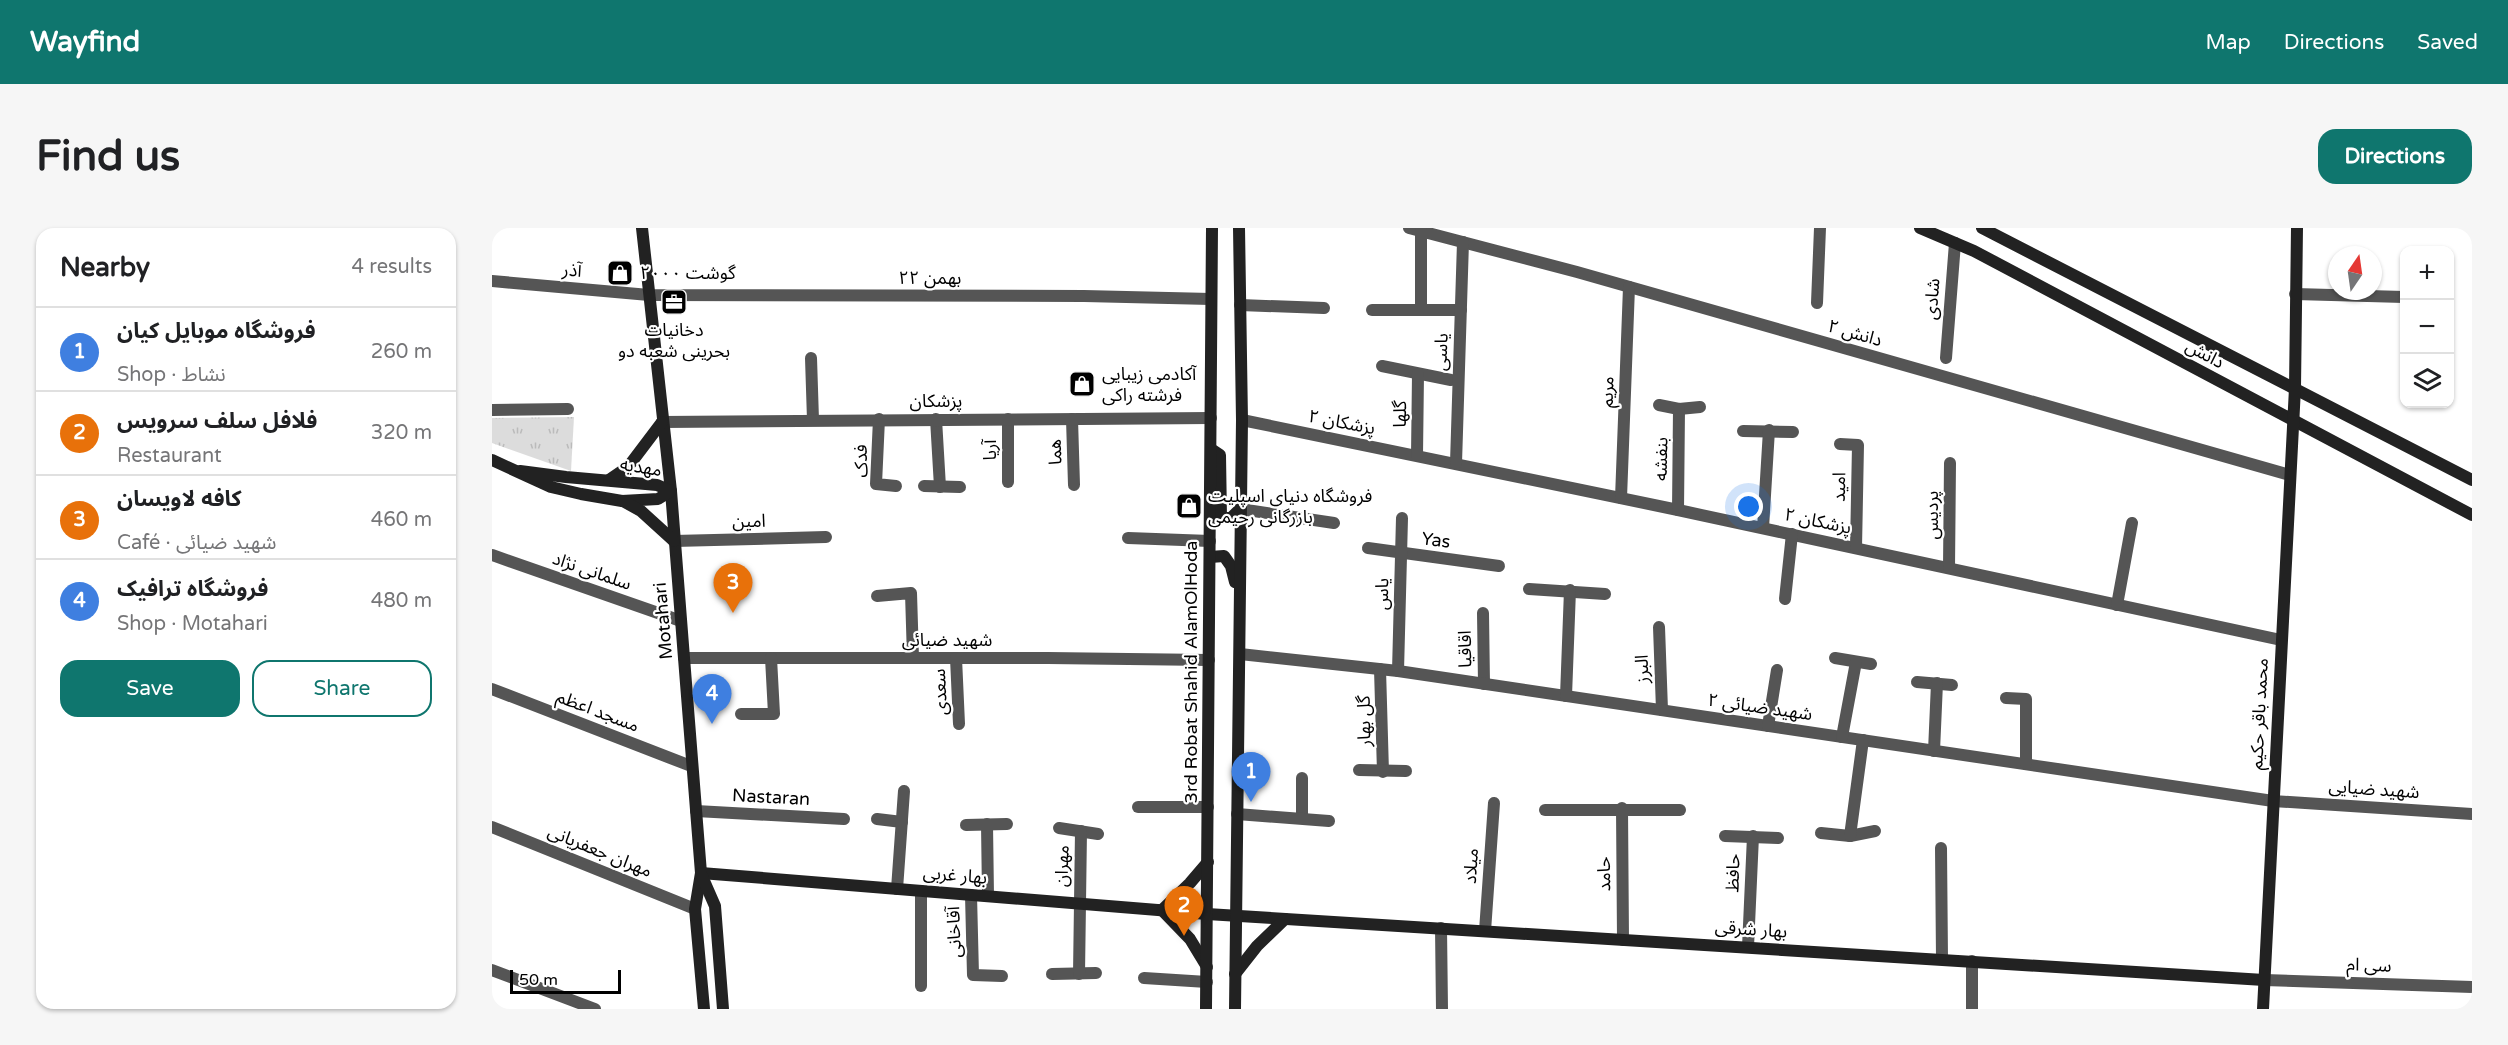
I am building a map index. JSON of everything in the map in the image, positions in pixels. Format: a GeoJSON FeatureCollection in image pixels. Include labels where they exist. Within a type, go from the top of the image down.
{"type":"FeatureCollection","features":[{"type":"Feature","properties":{"kind":"main road","name":"Motahari"},"geometry":{"type":"LineString","coordinates":[[642,228],[670,491],[701,873],[715,906],[723,1009]]}},
{"type":"Feature","properties":{"kind":"main road","name":"3rd Robat Shahid AlamOlHoda"},"geometry":{"type":"LineString","coordinates":[[1206,1009],[1212,228]]}},
{"type":"Feature","properties":{"kind":"main road"},"geometry":{"type":"LineString","coordinates":[[1235,1009],[1242,420],[1239,228]]}},
{"type":"Feature","properties":{"kind":"main road","name":"دانش"},"geometry":{"type":"LineString","coordinates":[[1920,228],[1955,243],[2472,514]]}},
{"type":"Feature","properties":{"kind":"main road","name":"دانش"},"geometry":{"type":"LineString","coordinates":[[1982,228],[2472,480]]}},
{"type":"Feature","properties":{"kind":"main road","name":"محمد باقر حکیم"},"geometry":{"type":"LineString","coordinates":[[2263,1009],[2295,388],[2297,228]]}},
{"type":"Feature","properties":{"kind":"main road"},"geometry":{"type":"LineString","coordinates":[[608,481],[628,467],[662,422]]}},
{"type":"Feature","properties":{"kind":"main road"},"geometry":{"type":"LineString","coordinates":[[1210,448],[1220,455],[1221,518],[1231,518],[1240,509]]}},
{"type":"Feature","properties":{"kind":"main road"},"geometry":{"type":"LineString","coordinates":[[492,473],[497,462]]}},
{"type":"Feature","properties":{"kind":"main road","name":"مهدیه"},"geometry":{"type":"LineString","coordinates":[[497,462],[550,487],[622,501],[658,499],[670,491],[657,484],[520,471]]}},
{"type":"Feature","properties":{"kind":"main road"},"geometry":{"type":"LineString","coordinates":[[622,501],[641,511],[674,541]]}},
{"type":"Feature","properties":{"kind":"main road"},"geometry":{"type":"LineString","coordinates":[[1210,557],[1224,556],[1231,566],[1239,598]]}},
{"type":"Feature","properties":{"kind":"main road"},"geometry":{"type":"LineString","coordinates":[[1207,967],[1190,939],[1162,910],[1208,862]]}},
{"type":"Feature","properties":{"kind":"main road"},"geometry":{"type":"LineString","coordinates":[[701,873],[695,909],[704,1009]]}},
{"type":"Feature","properties":{"kind":"main road","name":"بهار غربی"},"geometry":{"type":"LineString","coordinates":[[701,873],[1236,916]]}},
{"type":"Feature","properties":{"kind":"main road","name":"بهار شرقی"},"geometry":{"type":"LineString","coordinates":[[1236,916],[2264,980]]}},
{"type":"Feature","properties":{"kind":"main road"},"geometry":{"type":"LineString","coordinates":[[1235,974],[1257,946],[1285,919]]}},
{"type":"Feature","properties":{"kind":"street"},"geometry":{"type":"LineString","coordinates":[[1817,303],[1820,228]]}},
{"type":"Feature","properties":{"kind":"street"},"geometry":{"type":"LineString","coordinates":[[1415,230],[1421,309]]}},
{"type":"Feature","properties":{"kind":"street","name":"دانش ۲"},"geometry":{"type":"LineString","coordinates":[[1415,230],[1451,233],[1463,242],[2290,475]]}},
{"type":"Feature","properties":{"kind":"street","name":"یاسی"},"geometry":{"type":"LineString","coordinates":[[1456,463],[1463,242]]}},
{"type":"Feature","properties":{"kind":"street","name":"شادی"},"geometry":{"type":"LineString","coordinates":[[1946,358],[1955,243]]}},
{"type":"Feature","properties":{"kind":"street","name":"آذر"},"geometry":{"type":"LineString","coordinates":[[492,281],[649,295]]}},
{"type":"Feature","properties":{"kind":"street","name":"مریم"},"geometry":{"type":"LineString","coordinates":[[1621,498],[1629,287]]}},
{"type":"Feature","properties":{"kind":"street"},"geometry":{"type":"LineString","coordinates":[[2295,294],[2400,297]]}},
{"type":"Feature","properties":{"kind":"street","name":"۲۲ بهمن"},"geometry":{"type":"LineString","coordinates":[[649,295],[1084,296],[1211,299]]}},
{"type":"Feature","properties":{"kind":"street"},"geometry":{"type":"LineString","coordinates":[[1240,305],[1324,308]]}},
{"type":"Feature","properties":{"kind":"street"},"geometry":{"type":"LineString","coordinates":[[1372,310],[1461,310]]}},
{"type":"Feature","properties":{"kind":"street"},"geometry":{"type":"LineString","coordinates":[[811,358],[813,420]]}},
{"type":"Feature","properties":{"kind":"street"},"geometry":{"type":"LineString","coordinates":[[1382,366],[1451,380]]}},
{"type":"Feature","properties":{"kind":"street","name":"گلها"},"geometry":{"type":"LineString","coordinates":[[1417,455],[1418,374]]}},
{"type":"Feature","properties":{"kind":"street"},"geometry":{"type":"LineString","coordinates":[[1659,405],[1679,409],[1700,407]]}},
{"type":"Feature","properties":{"kind":"street"},"geometry":{"type":"LineString","coordinates":[[492,410],[568,409]]}},
{"type":"Feature","properties":{"kind":"street","name":"بنفشه"},"geometry":{"type":"LineString","coordinates":[[1678,510],[1679,409]]}},
{"type":"Feature","properties":{"kind":"street","name":"هما"},"geometry":{"type":"LineString","coordinates":[[1072,418],[1074,484]]}},
{"type":"Feature","properties":{"kind":"street","name":"پزشکان"},"geometry":{"type":"LineString","coordinates":[[662,422],[1211,418]]}},
{"type":"Feature","properties":{"kind":"street","name":"فدک"},"geometry":{"type":"LineString","coordinates":[[879,419],[876,484],[896,486]]}},
{"type":"Feature","properties":{"kind":"street"},"geometry":{"type":"LineString","coordinates":[[936,419],[940,487]]}},
{"type":"Feature","properties":{"kind":"street","name":"آریا"},"geometry":{"type":"LineString","coordinates":[[1008,419],[1008,482]]}},
{"type":"Feature","properties":{"kind":"street","name":"پزشکان ۲"},"geometry":{"type":"LineString","coordinates":[[1242,420],[1792,534],[2281,640]]}},
{"type":"Feature","properties":{"kind":"street"},"geometry":{"type":"LineString","coordinates":[[1763,528],[1769,430]]}},
{"type":"Feature","properties":{"kind":"street"},"geometry":{"type":"LineString","coordinates":[[1743,431],[1793,432]]}},
{"type":"Feature","properties":{"kind":"street","name":"امید"},"geometry":{"type":"LineString","coordinates":[[1840,444],[1858,445],[1856,548]]}},
{"type":"Feature","properties":{"kind":"street","name":"پردیس"},"geometry":{"type":"LineString","coordinates":[[1949,568],[1950,463]]}},
{"type":"Feature","properties":{"kind":"street"},"geometry":{"type":"LineString","coordinates":[[924,486],[960,487]]}},
{"type":"Feature","properties":{"kind":"street"},"geometry":{"type":"LineString","coordinates":[[1240,509],[1334,523]]}},
{"type":"Feature","properties":{"kind":"street","name":"یاس"},"geometry":{"type":"LineString","coordinates":[[1398,671],[1402,518]]}},
{"type":"Feature","properties":{"kind":"street"},"geometry":{"type":"LineString","coordinates":[[2117,604],[2132,523]]}},
{"type":"Feature","properties":{"kind":"street"},"geometry":{"type":"LineString","coordinates":[[1785,599],[1792,534]]}},
{"type":"Feature","properties":{"kind":"street","name":"امین"},"geometry":{"type":"LineString","coordinates":[[674,541],[826,537]]}},
{"type":"Feature","properties":{"kind":"street"},"geometry":{"type":"LineString","coordinates":[[1128,538],[1210,541]]}},
{"type":"Feature","properties":{"kind":"street","name":"Yas"},"geometry":{"type":"LineString","coordinates":[[1368,548],[1499,566]]}},
{"type":"Feature","properties":{"kind":"street","name":"سلمانی نژاد"},"geometry":{"type":"LineString","coordinates":[[492,555],[681,621]]}},
{"type":"Feature","properties":{"kind":"street"},"geometry":{"type":"LineString","coordinates":[[1530,589],[1605,594]]}},
{"type":"Feature","properties":{"kind":"street"},"geometry":{"type":"LineString","coordinates":[[1566,696],[1570,590]]}},
{"type":"Feature","properties":{"kind":"street"},"geometry":{"type":"LineString","coordinates":[[877,596],[911,593],[913,658]]}},
{"type":"Feature","properties":{"kind":"street","name":"اقاقیا"},"geometry":{"type":"LineString","coordinates":[[1483,613],[1484,684]]}},
{"type":"Feature","properties":{"kind":"street","name":"البرز"},"geometry":{"type":"LineString","coordinates":[[1659,627],[1662,710]]}},
{"type":"Feature","properties":{"kind":"street","name":"شهید ضیائی ۲"},"geometry":{"type":"LineString","coordinates":[[1240,654],[1398,671],[2273,801]]}},
{"type":"Feature","properties":{"kind":"street","name":"شهید ضیائی"},"geometry":{"type":"LineString","coordinates":[[684,658],[1209,660]]}},
{"type":"Feature","properties":{"kind":"street"},"geometry":{"type":"LineString","coordinates":[[741,714],[774,714],[771,658]]}},
{"type":"Feature","properties":{"kind":"street","name":"سعدی"},"geometry":{"type":"LineString","coordinates":[[956,658],[959,724]]}},
{"type":"Feature","properties":{"kind":"street"},"geometry":{"type":"LineString","coordinates":[[1835,658],[1871,664]]}},
{"type":"Feature","properties":{"kind":"street"},"geometry":{"type":"LineString","coordinates":[[1842,737],[1856,662]]}},
{"type":"Feature","properties":{"kind":"street","name":"گل بهار"},"geometry":{"type":"LineString","coordinates":[[1380,669],[1383,772]]}},
{"type":"Feature","properties":{"kind":"street"},"geometry":{"type":"LineString","coordinates":[[1768,726],[1777,670]]}},
{"type":"Feature","properties":{"kind":"street"},"geometry":{"type":"LineString","coordinates":[[1917,682],[1952,685]]}},
{"type":"Feature","properties":{"kind":"street"},"geometry":{"type":"LineString","coordinates":[[1934,751],[1936,683]]}},
{"type":"Feature","properties":{"kind":"street","name":"مسجد اعظم"},"geometry":{"type":"LineString","coordinates":[[492,689],[691,766]]}},
{"type":"Feature","properties":{"kind":"street"},"geometry":{"type":"LineString","coordinates":[[2006,698],[2026,699],[2026,764]]}},
{"type":"Feature","properties":{"kind":"street"},"geometry":{"type":"LineString","coordinates":[[1850,836],[1863,740]]}},
{"type":"Feature","properties":{"kind":"street"},"geometry":{"type":"LineString","coordinates":[[1359,770],[1406,771]]}},
{"type":"Feature","properties":{"kind":"street"},"geometry":{"type":"LineString","coordinates":[[1302,778],[1302,818]]}},
{"type":"Feature","properties":{"kind":"street"},"geometry":{"type":"LineString","coordinates":[[897,889],[904,791]]}},
{"type":"Feature","properties":{"kind":"street","name":"شهید ضیایی"},"geometry":{"type":"LineString","coordinates":[[2273,801],[2472,814]]}},
{"type":"Feature","properties":{"kind":"street","name":"میلاد"},"geometry":{"type":"LineString","coordinates":[[1485,931],[1494,803]]}},
{"type":"Feature","properties":{"kind":"street"},"geometry":{"type":"LineString","coordinates":[[1138,807],[1208,807]]}},
{"type":"Feature","properties":{"kind":"street"},"geometry":{"type":"LineString","coordinates":[[1545,810],[1622,808],[1680,810]]}},
{"type":"Feature","properties":{"kind":"street","name":"حامد"},"geometry":{"type":"LineString","coordinates":[[1622,808],[1623,940]]}},
{"type":"Feature","properties":{"kind":"street","name":"Nastaran"},"geometry":{"type":"LineString","coordinates":[[696,812],[844,819]]}},
{"type":"Feature","properties":{"kind":"street"},"geometry":{"type":"LineString","coordinates":[[1237,814],[1329,821]]}},
{"type":"Feature","properties":{"kind":"street"},"geometry":{"type":"LineString","coordinates":[[877,819],[902,822]]}},
{"type":"Feature","properties":{"kind":"street"},"geometry":{"type":"LineString","coordinates":[[987,824],[988,896]]}},
{"type":"Feature","properties":{"kind":"street"},"geometry":{"type":"LineString","coordinates":[[966,825],[1007,824]]}},
{"type":"Feature","properties":{"kind":"street","name":"مهران جعفریانی"},"geometry":{"type":"LineString","coordinates":[[492,827],[695,909]]}},
{"type":"Feature","properties":{"kind":"street"},"geometry":{"type":"LineString","coordinates":[[1059,828],[1098,834]]}},
{"type":"Feature","properties":{"kind":"street","name":"مهران"},"geometry":{"type":"LineString","coordinates":[[1079,975],[1081,831]]}},
{"type":"Feature","properties":{"kind":"street"},"geometry":{"type":"LineString","coordinates":[[1821,833],[1850,836],[1875,831]]}},
{"type":"Feature","properties":{"kind":"street"},"geometry":{"type":"LineString","coordinates":[[1725,836],[1778,838]]}},
{"type":"Feature","properties":{"kind":"street","name":"حافظ"},"geometry":{"type":"LineString","coordinates":[[1748,947],[1753,836]]}},
{"type":"Feature","properties":{"kind":"street"},"geometry":{"type":"LineString","coordinates":[[1941,848],[1942,959]]}},
{"type":"Feature","properties":{"kind":"street"},"geometry":{"type":"LineString","coordinates":[[921,891],[921,986]]}},
{"type":"Feature","properties":{"kind":"street","name":"آقاخانی"},"geometry":{"type":"LineString","coordinates":[[971,895],[973,975],[1002,976]]}},
{"type":"Feature","properties":{"kind":"street"},"geometry":{"type":"LineString","coordinates":[[1441,928],[1442,1009]]}},
{"type":"Feature","properties":{"kind":"street"},"geometry":{"type":"LineString","coordinates":[[1972,961],[1972,1009]]}},
{"type":"Feature","properties":{"kind":"street"},"geometry":{"type":"LineString","coordinates":[[492,970],[595,1009]]}},
{"type":"Feature","properties":{"kind":"street"},"geometry":{"type":"LineString","coordinates":[[1052,974],[1096,973]]}},
{"type":"Feature","properties":{"kind":"street"},"geometry":{"type":"LineString","coordinates":[[1144,978],[1207,982]]}},
{"type":"Feature","properties":{"kind":"street","name":"سی ام"},"geometry":{"type":"LineString","coordinates":[[2264,980],[2472,987]]}},
{"type":"Feature","properties":{"kind":"green space"},"geometry":{"type":"Polygon","coordinates":[[[574,417],[571,471],[492,443],[492,418],[574,417]]]}},
{"type":"Feature","properties":{"kind":"place","name":"گوشت ۲۰۰۰"},"geometry":{"type":"Point","coordinates":[620,273]}},
{"type":"Feature","properties":{"kind":"place","name":"دخانیات بحرینی شعبه دو"},"geometry":{"type":"Point","coordinates":[674,302]}},
{"type":"Feature","properties":{"kind":"place","name":"آکادمی زیبایی فرشته راکی"},"geometry":{"type":"Point","coordinates":[1082,384]}},
{"type":"Feature","properties":{"kind":"place","name":"فروشگاه دنیای اسپلیت بازرگانی رحیمی"},"geometry":{"type":"Point","coordinates":[1189,506]}},
{"type":"Feature","properties":{"kind":"place","name":"کافه لاویسان"},"geometry":{"type":"Point","coordinates":[733,613]}},
{"type":"Feature","properties":{"kind":"place","name":"فروشگاه ترافیک"},"geometry":{"type":"Point","coordinates":[712,724]}},
{"type":"Feature","properties":{"kind":"place","name":"فروشگاه موبایل کیان"},"geometry":{"type":"Point","coordinates":[1251,802]}},
{"type":"Feature","properties":{"kind":"place","name":"فلافل سلف سرویس"},"geometry":{"type":"Point","coordinates":[1184,936]}}]}
